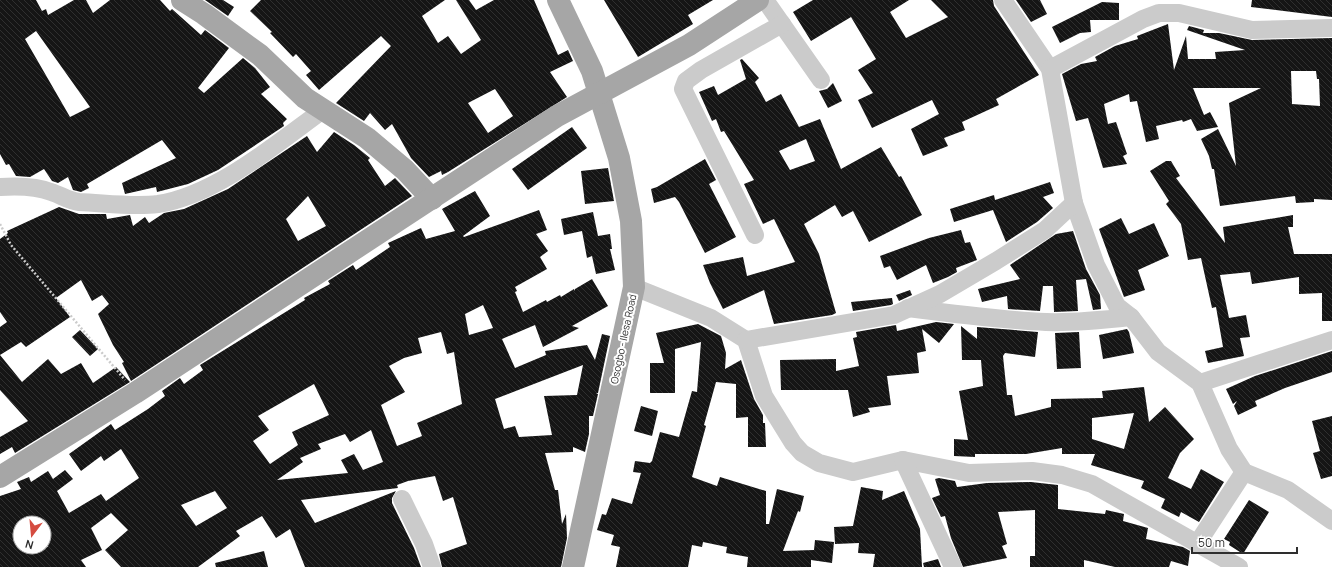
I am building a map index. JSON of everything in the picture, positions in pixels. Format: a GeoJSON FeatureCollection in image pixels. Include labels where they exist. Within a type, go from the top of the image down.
{"type":"FeatureCollection","features":[{"type":"Feature","properties":{"kind":"main road"},"geometry":{"type":"LineString","coordinates":[[182,0],[204,14],[260,55],[305,98],[367,138],[405,170],[432,200]]}},
{"type":"Feature","properties":{"kind":"main road","name":"Osogbo - Ilesa Road"},"geometry":{"type":"LineString","coordinates":[[558,0],[592,71],[619,158],[631,221],[634,287],[573,567]]}},
{"type":"Feature","properties":{"kind":"main road"},"geometry":{"type":"LineString","coordinates":[[0,477],[135,393],[432,200],[557,116],[600,95],[689,45],[758,0]]}},
{"type":"Feature","properties":{"kind":"street"},"geometry":{"type":"LineString","coordinates":[[765,0],[821,80]]}},
{"type":"Feature","properties":{"kind":"street"},"geometry":{"type":"LineString","coordinates":[[1003,0],[1050,69],[1074,203],[1096,265],[1117,306],[1131,317],[1158,352],[1200,383],[1229,449],[1244,472],[1288,490],[1332,521]]}},
{"type":"Feature","properties":{"kind":"street"},"geometry":{"type":"LineString","coordinates":[[1050,69],[1143,18],[1159,13],[1179,13],[1252,30],[1332,28]]}},
{"type":"Feature","properties":{"kind":"street"},"geometry":{"type":"LineString","coordinates":[[755,235],[683,88],[686,81],[701,70],[782,24]]}},
{"type":"Feature","properties":{"kind":"street"},"geometry":{"type":"LineString","coordinates":[[689,45],[701,70]]}},
{"type":"Feature","properties":{"kind":"street"},"geometry":{"type":"LineString","coordinates":[[0,187],[14,186],[50,191],[74,201],[128,205],[158,204],[203,191],[252,160],[322,110]]}},
{"type":"Feature","properties":{"kind":"street"},"geometry":{"type":"LineString","coordinates":[[746,340],[894,315],[940,294],[996,261],[1045,230],[1074,203]]}},
{"type":"Feature","properties":{"kind":"street"},"geometry":{"type":"LineString","coordinates":[[634,287],[711,318],[746,340],[764,396],[793,443],[802,454],[819,464],[853,472],[903,460],[969,473],[1032,471],[1062,475],[1092,484],[1240,567]]}},
{"type":"Feature","properties":{"kind":"street"},"geometry":{"type":"LineString","coordinates":[[908,308],[990,318],[1047,322],[1093,321],[1131,317]]}},
{"type":"Feature","properties":{"kind":"street"},"geometry":{"type":"LineString","coordinates":[[1200,383],[1332,340]]}},
{"type":"Feature","properties":{"kind":"street"},"geometry":{"type":"LineString","coordinates":[[903,460],[953,567]]}},
{"type":"Feature","properties":{"kind":"street"},"geometry":{"type":"LineString","coordinates":[[1198,544],[1244,472]]}},
{"type":"Feature","properties":{"kind":"street"},"geometry":{"type":"LineString","coordinates":[[402,499],[424,544],[432,567]]}},
{"type":"Feature","properties":{"kind":"path"},"geometry":{"type":"LineString","coordinates":[[0,224],[11,245],[135,393]]}},
{"type":"Feature","properties":{"kind":"building"},"geometry":{"type":"Polygon","coordinates":[[[0,0],[36,0],[42,11],[46,9],[48,15],[74,0],[86,0],[93,13],[110,0],[160,0],[170,11],[172,9],[201,35],[205,30],[229,48],[198,88],[204,93],[243,58],[255,68],[270,87],[261,94],[287,119],[283,123],[284,126],[218,170],[188,184],[157,192],[156,187],[125,194],[122,183],[176,158],[162,140],[87,184],[89,188],[81,192],[73,190],[68,177],[58,183],[52,181],[44,169],[30,177],[16,176],[9,164],[6,165],[0,154],[0,0]],[[36,31],[25,39],[70,117],[90,107],[36,31]]]}},
{"type":"Feature","properties":{"kind":"building"},"geometry":{"type":"Polygon","coordinates":[[[205,0],[223,0],[234,7],[228,16],[205,0]]]}},
{"type":"Feature","properties":{"kind":"building"},"geometry":{"type":"Polygon","coordinates":[[[261,0],[445,0],[422,16],[438,43],[448,36],[461,54],[481,40],[456,0],[469,0],[476,10],[494,0],[534,0],[558,55],[568,50],[573,61],[550,72],[567,97],[448,172],[442,175],[441,171],[429,177],[411,158],[392,124],[385,130],[370,113],[364,121],[336,103],[391,46],[381,36],[319,90],[306,75],[311,71],[296,54],[293,57],[270,33],[272,32],[250,11],[261,0]],[[495,89],[468,103],[488,133],[513,116],[495,89]]]}},
{"type":"Feature","properties":{"kind":"building"},"geometry":{"type":"Polygon","coordinates":[[[604,0],[713,0],[688,15],[693,24],[638,57],[604,0]]]}},
{"type":"Feature","properties":{"kind":"building"},"geometry":{"type":"Polygon","coordinates":[[[813,0],[909,0],[890,12],[906,38],[948,17],[931,0],[993,0],[994,6],[1039,75],[996,99],[999,105],[962,122],[965,130],[944,138],[948,146],[923,156],[911,129],[939,114],[932,100],[872,128],[858,100],[873,93],[858,70],[876,59],[851,17],[811,41],[793,12],[813,0]]]}},
{"type":"Feature","properties":{"kind":"building"},"geometry":{"type":"Polygon","coordinates":[[[1016,0],[1040,0],[1047,14],[1031,22],[1016,0]]]}},
{"type":"Feature","properties":{"kind":"building"},"geometry":{"type":"Polygon","coordinates":[[[1252,0],[1332,0],[1332,17],[1251,7],[1252,0]]]}},
{"type":"Feature","properties":{"kind":"building"},"geometry":{"type":"Polygon","coordinates":[[[1102,2],[1119,3],[1119,20],[1090,20],[1091,32],[1080,33],[1060,43],[1052,27],[1102,2]]]}},
{"type":"Feature","properties":{"kind":"building"},"geometry":{"type":"Polygon","coordinates":[[[1168,24],[1174,70],[1186,36],[1188,59],[1216,59],[1215,52],[1245,50],[1187,30],[1189,26],[1204,30],[1203,33],[1219,33],[1252,40],[1332,38],[1332,200],[1314,199],[1314,202],[1296,203],[1295,196],[1220,206],[1214,169],[1212,169],[1209,156],[1201,139],[1218,129],[1236,166],[1229,103],[1261,88],[1193,88],[1204,115],[1210,112],[1218,127],[1197,131],[1191,119],[1183,122],[1182,120],[1156,126],[1159,139],[1146,142],[1137,101],[1130,102],[1129,94],[1104,104],[1108,124],[1116,122],[1127,154],[1123,156],[1127,164],[1103,168],[1088,118],[1076,121],[1062,74],[1081,64],[1097,61],[1095,57],[1115,46],[1138,39],[1137,36],[1168,24]],[[1291,71],[1292,104],[1320,106],[1319,79],[1317,79],[1316,71],[1291,71]]]}},
{"type":"Feature","properties":{"kind":"building"},"geometry":{"type":"Polygon","coordinates":[[[742,59],[759,78],[755,82],[766,102],[781,94],[799,127],[820,119],[841,169],[881,147],[899,177],[901,176],[922,215],[869,242],[853,211],[842,217],[835,205],[804,224],[819,254],[836,313],[832,315],[774,324],[764,290],[723,309],[703,265],[743,257],[747,276],[795,262],[774,219],[763,224],[744,184],[754,180],[724,131],[721,132],[716,119],[712,121],[699,92],[714,86],[718,95],[746,79],[740,60],[742,59]],[[806,139],[779,151],[790,170],[815,161],[806,139]]]}},
{"type":"Feature","properties":{"kind":"building"},"geometry":{"type":"Polygon","coordinates":[[[833,83],[842,101],[828,108],[819,91],[827,89],[833,83]]]}},
{"type":"Feature","properties":{"kind":"building"},"geometry":{"type":"Polygon","coordinates":[[[572,127],[587,148],[528,190],[512,169],[572,127]]]}},
{"type":"Feature","properties":{"kind":"building"},"geometry":{"type":"Polygon","coordinates":[[[334,132],[370,158],[368,160],[385,186],[395,178],[412,196],[131,381],[122,363],[124,362],[113,345],[98,314],[109,304],[102,295],[92,301],[81,280],[56,298],[70,317],[26,347],[21,342],[0,355],[0,327],[7,322],[0,312],[0,239],[8,233],[7,231],[59,207],[79,214],[106,214],[107,219],[130,215],[133,226],[145,217],[149,223],[164,213],[184,209],[228,189],[307,136],[317,152],[334,132]],[[308,196],[286,219],[298,241],[326,226],[308,196]]]}},
{"type":"Feature","properties":{"kind":"building"},"geometry":{"type":"Polygon","coordinates":[[[705,159],[716,180],[709,184],[736,237],[705,253],[675,197],[654,203],[651,189],[705,159]]]}},
{"type":"Feature","properties":{"kind":"building"},"geometry":{"type":"Polygon","coordinates":[[[1166,161],[1171,161],[1180,176],[1176,178],[1225,243],[1223,227],[1293,215],[1293,227],[1288,227],[1294,254],[1332,254],[1332,321],[1322,321],[1322,293],[1299,294],[1299,277],[1252,284],[1250,272],[1220,275],[1229,318],[1246,315],[1250,337],[1240,338],[1244,356],[1208,363],[1205,351],[1223,347],[1216,307],[1212,308],[1201,258],[1188,260],[1181,224],[1166,204],[1169,201],[1150,171],[1166,161]]]}},
{"type":"Feature","properties":{"kind":"building"},"geometry":{"type":"Polygon","coordinates":[[[608,168],[614,201],[585,204],[581,171],[608,168]]]}},
{"type":"Feature","properties":{"kind":"building"},"geometry":{"type":"Polygon","coordinates":[[[1050,182],[1054,193],[1043,197],[1053,208],[1037,222],[1006,242],[993,210],[954,222],[950,209],[994,195],[995,200],[1050,182]]]}},
{"type":"Feature","properties":{"kind":"building"},"geometry":{"type":"Polygon","coordinates":[[[475,191],[490,216],[463,236],[464,237],[539,210],[547,230],[536,234],[548,251],[540,257],[547,269],[515,287],[517,291],[515,292],[523,312],[546,300],[547,302],[560,295],[561,297],[574,289],[575,291],[575,289],[592,279],[608,306],[572,326],[579,328],[543,347],[535,325],[502,339],[515,368],[546,355],[545,351],[587,345],[595,360],[602,334],[610,336],[598,393],[596,393],[598,394],[593,416],[589,416],[589,434],[585,452],[573,447],[573,452],[545,453],[555,490],[558,490],[562,524],[566,514],[567,538],[561,567],[442,567],[439,554],[467,544],[453,497],[443,501],[435,476],[408,481],[397,485],[398,488],[301,500],[315,523],[396,491],[392,498],[392,503],[414,548],[421,567],[305,567],[290,529],[276,538],[262,516],[236,531],[240,536],[198,567],[121,567],[105,550],[128,530],[111,513],[91,528],[102,550],[81,560],[86,567],[0,567],[0,496],[21,489],[17,482],[29,477],[31,482],[48,471],[53,479],[65,470],[73,479],[57,491],[69,513],[101,494],[106,501],[139,478],[121,449],[104,461],[101,456],[81,471],[69,454],[111,424],[115,430],[148,409],[165,396],[162,391],[180,378],[184,384],[203,370],[200,365],[305,300],[304,298],[330,284],[328,281],[353,265],[356,270],[390,247],[388,243],[421,228],[426,239],[455,231],[442,209],[475,191]],[[483,305],[465,314],[469,335],[493,328],[483,305]],[[441,332],[418,338],[422,353],[404,358],[389,366],[405,392],[381,405],[397,446],[422,436],[417,423],[462,404],[454,352],[447,354],[441,332]],[[583,365],[495,399],[504,429],[515,426],[519,437],[552,435],[544,396],[577,395],[583,365]],[[314,384],[258,416],[269,430],[253,441],[270,464],[298,445],[292,432],[329,415],[314,384]],[[371,430],[350,442],[345,434],[318,444],[321,449],[300,458],[303,462],[277,480],[348,473],[341,460],[354,454],[363,470],[383,462],[371,430]],[[215,491],[181,505],[196,526],[227,508],[215,491]]]}},
{"type":"Feature","properties":{"kind":"building"},"geometry":{"type":"Polygon","coordinates":[[[593,212],[598,236],[610,234],[612,249],[610,249],[615,270],[596,274],[592,256],[587,258],[582,231],[564,235],[561,219],[593,212]]]}},
{"type":"Feature","properties":{"kind":"building"},"geometry":{"type":"Polygon","coordinates":[[[1121,218],[1129,234],[1154,223],[1169,256],[1138,270],[1145,290],[1124,297],[1099,229],[1121,218]]]}},
{"type":"Feature","properties":{"kind":"building"},"geometry":{"type":"Polygon","coordinates":[[[961,230],[965,243],[970,242],[977,260],[956,268],[957,272],[948,277],[933,283],[926,265],[897,280],[890,266],[884,268],[880,256],[929,238],[961,230]]]}},
{"type":"Feature","properties":{"kind":"building"},"geometry":{"type":"Polygon","coordinates":[[[1073,231],[1086,269],[1100,295],[1101,309],[1093,310],[1086,279],[1076,280],[1078,311],[1054,312],[1053,286],[1043,286],[1040,311],[1008,309],[1007,296],[982,302],[978,289],[1020,279],[1010,265],[1056,234],[1073,231]]]}},
{"type":"Feature","properties":{"kind":"building"},"geometry":{"type":"Polygon","coordinates":[[[910,290],[912,295],[899,301],[896,295],[910,290]]]}},
{"type":"Feature","properties":{"kind":"building"},"geometry":{"type":"Polygon","coordinates":[[[892,298],[893,304],[891,305],[853,311],[851,302],[892,298]]]}},
{"type":"Feature","properties":{"kind":"building"},"geometry":{"type":"Polygon","coordinates":[[[936,322],[954,324],[939,343],[922,329],[926,351],[917,353],[919,373],[887,376],[891,405],[868,408],[870,412],[853,417],[848,390],[781,390],[780,360],[836,359],[836,371],[859,366],[853,338],[857,337],[856,332],[896,325],[897,331],[936,322]]]}},
{"type":"Feature","properties":{"kind":"building"},"geometry":{"type":"Polygon","coordinates":[[[698,324],[721,336],[726,353],[725,369],[741,360],[754,399],[763,415],[763,423],[765,423],[766,447],[748,447],[748,417],[736,418],[736,384],[716,382],[692,477],[717,486],[720,477],[766,491],[766,524],[769,524],[777,489],[804,496],[800,512],[798,511],[783,551],[814,550],[815,540],[834,542],[832,563],[811,560],[811,567],[747,567],[748,557],[726,553],[727,547],[703,542],[702,547],[692,545],[688,567],[616,567],[620,547],[611,545],[614,535],[597,530],[602,514],[606,515],[612,498],[632,504],[641,473],[633,472],[635,461],[650,463],[652,461],[660,432],[679,437],[692,391],[697,392],[701,342],[675,349],[675,393],[650,393],[650,363],[664,363],[656,333],[698,324]]]}},
{"type":"Feature","properties":{"kind":"building"},"geometry":{"type":"Polygon","coordinates":[[[961,326],[977,339],[977,327],[1038,332],[1035,357],[1005,353],[1003,356],[1007,395],[1012,395],[1015,416],[1051,407],[1051,399],[1103,398],[1102,391],[1144,387],[1149,422],[1165,407],[1194,439],[1180,453],[1168,478],[1191,489],[1201,469],[1224,482],[1199,522],[1181,512],[1179,517],[1161,508],[1165,499],[1141,488],[1144,481],[1091,465],[1095,454],[1062,454],[1062,448],[1026,454],[975,454],[975,457],[954,456],[954,439],[968,440],[959,391],[983,386],[981,360],[962,360],[961,326]],[[1134,413],[1092,418],[1092,439],[1124,449],[1134,413]]]}},
{"type":"Feature","properties":{"kind":"building"},"geometry":{"type":"Polygon","coordinates":[[[1127,329],[1134,353],[1103,359],[1099,335],[1127,329]]]}},
{"type":"Feature","properties":{"kind":"building"},"geometry":{"type":"Polygon","coordinates":[[[80,330],[98,349],[90,356],[72,337],[80,330]]]}},
{"type":"Feature","properties":{"kind":"building"},"geometry":{"type":"Polygon","coordinates":[[[1079,332],[1081,368],[1057,369],[1055,333],[1079,332]]]}},
{"type":"Feature","properties":{"kind":"building"},"geometry":{"type":"Polygon","coordinates":[[[1332,351],[1332,372],[1285,388],[1255,401],[1257,406],[1238,415],[1234,406],[1237,401],[1233,404],[1226,389],[1255,376],[1332,351]]]}},
{"type":"Feature","properties":{"kind":"building"},"geometry":{"type":"Polygon","coordinates":[[[0,355],[22,382],[48,359],[61,374],[81,363],[93,383],[116,367],[130,382],[15,453],[12,447],[0,454],[0,437],[28,421],[0,390],[0,355]]]}},
{"type":"Feature","properties":{"kind":"building"},"geometry":{"type":"Polygon","coordinates":[[[641,406],[658,411],[652,436],[634,431],[641,406]]]}},
{"type":"Feature","properties":{"kind":"building"},"geometry":{"type":"Polygon","coordinates":[[[1332,416],[1332,476],[1321,479],[1313,453],[1320,451],[1312,421],[1332,416]]]}},
{"type":"Feature","properties":{"kind":"building"},"geometry":{"type":"Polygon","coordinates":[[[939,478],[955,481],[957,487],[987,483],[1031,482],[1058,485],[1058,509],[1105,514],[1106,510],[1124,514],[1123,521],[1148,528],[1146,539],[1183,547],[1190,551],[1188,566],[1171,561],[1169,567],[1115,567],[1084,560],[1084,567],[1030,567],[1030,556],[1035,556],[1035,510],[998,512],[1007,544],[1002,546],[1007,558],[963,567],[951,538],[945,516],[941,517],[932,498],[940,495],[935,479],[939,478]]]}},
{"type":"Feature","properties":{"kind":"building"},"geometry":{"type":"Polygon","coordinates":[[[861,487],[883,491],[882,500],[904,491],[920,529],[922,567],[873,567],[875,554],[858,553],[859,543],[835,544],[834,527],[853,526],[861,487]]]}},
{"type":"Feature","properties":{"kind":"building"},"geometry":{"type":"Polygon","coordinates":[[[1249,500],[1269,512],[1243,554],[1229,545],[1230,542],[1224,539],[1249,500]]]}},
{"type":"Feature","properties":{"kind":"building"},"geometry":{"type":"Polygon","coordinates":[[[264,551],[268,567],[216,567],[215,563],[264,551]]]}},
{"type":"Feature","properties":{"kind":"building"},"geometry":{"type":"Polygon","coordinates":[[[938,559],[941,567],[924,567],[923,563],[938,559]]]}}]}
